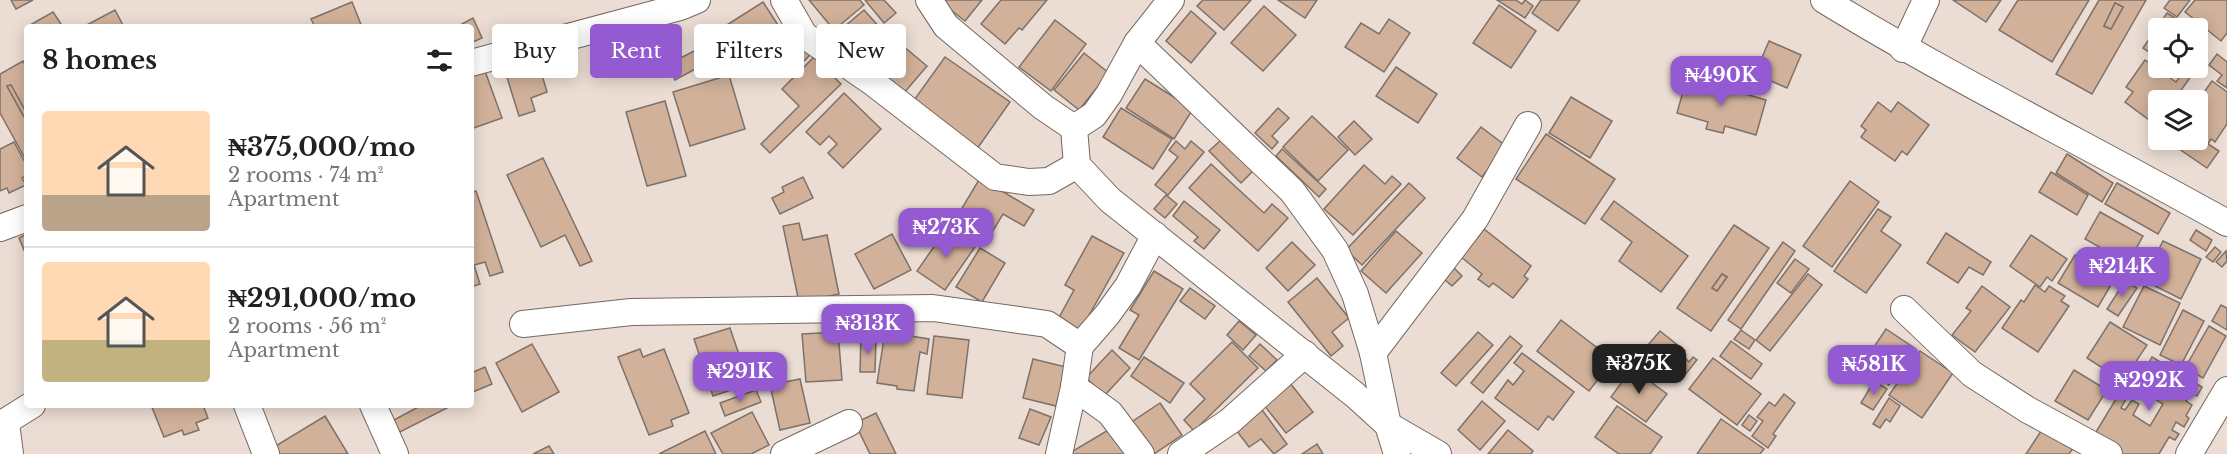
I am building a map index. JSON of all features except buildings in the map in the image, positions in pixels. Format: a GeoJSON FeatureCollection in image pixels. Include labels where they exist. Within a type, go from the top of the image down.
{"type":"FeatureCollection","features":[{"type":"Feature","properties":{"kind":"street"},"geometry":{"type":"LineString","coordinates":[[474,62],[680,7],[697,0]]}},
{"type":"Feature","properties":{"kind":"street"},"geometry":{"type":"LineString","coordinates":[[784,0],[804,35],[872,82],[995,177],[1029,182],[1049,181],[1077,165]]}},
{"type":"Feature","properties":{"kind":"street"},"geometry":{"type":"LineString","coordinates":[[929,0],[946,26],[1043,107],[1074,128]]}},
{"type":"Feature","properties":{"kind":"street"},"geometry":{"type":"LineString","coordinates":[[1074,128],[1094,115],[1109,94],[1137,43],[1171,0]]}},
{"type":"Feature","properties":{"kind":"street"},"geometry":{"type":"LineString","coordinates":[[1824,0],[1903,49],[2140,174],[2227,223]]}},
{"type":"Feature","properties":{"kind":"street"},"geometry":{"type":"LineString","coordinates":[[1903,49],[1926,0]]}},
{"type":"Feature","properties":{"kind":"street"},"geometry":{"type":"LineString","coordinates":[[1137,43],[1292,191],[1335,250],[1355,294],[1373,353],[1388,425],[1397,454]]}},
{"type":"Feature","properties":{"kind":"street"},"geometry":{"type":"LineString","coordinates":[[1373,353],[1475,219],[1528,125]]}},
{"type":"Feature","properties":{"kind":"street"},"geometry":{"type":"LineString","coordinates":[[1074,128],[1077,165],[1110,200],[1251,314],[1305,354],[1388,425],[1437,454]]}},
{"type":"Feature","properties":{"kind":"street"},"geometry":{"type":"LineString","coordinates":[[0,228],[24,219]]}},
{"type":"Feature","properties":{"kind":"street"},"geometry":{"type":"LineString","coordinates":[[1059,454],[1074,387],[1080,346],[1128,286],[1155,235]]}},
{"type":"Feature","properties":{"kind":"street"},"geometry":{"type":"LineString","coordinates":[[523,324],[631,312],[933,308],[1047,324],[1080,346]]}},
{"type":"Feature","properties":{"kind":"street"},"geometry":{"type":"LineString","coordinates":[[1904,309],[1972,374],[2028,410],[2109,454]]}},
{"type":"Feature","properties":{"kind":"street"},"geometry":{"type":"LineString","coordinates":[[1181,454],[1230,421],[1305,354]]}},
{"type":"Feature","properties":{"kind":"street"},"geometry":{"type":"LineString","coordinates":[[1074,387],[1110,413],[1141,454]]}},
{"type":"Feature","properties":{"kind":"street"},"geometry":{"type":"LineString","coordinates":[[2189,454],[2227,390]]}},
{"type":"Feature","properties":{"kind":"street"},"geometry":{"type":"LineString","coordinates":[[10,454],[3,424],[27,408]]}},
{"type":"Feature","properties":{"kind":"street"},"geometry":{"type":"LineString","coordinates":[[248,408],[266,454]]}},
{"type":"Feature","properties":{"kind":"street"},"geometry":{"type":"LineString","coordinates":[[373,408],[395,454]]}},
{"type":"Feature","properties":{"kind":"street"},"geometry":{"type":"LineString","coordinates":[[784,454],[849,423]]}}]}
